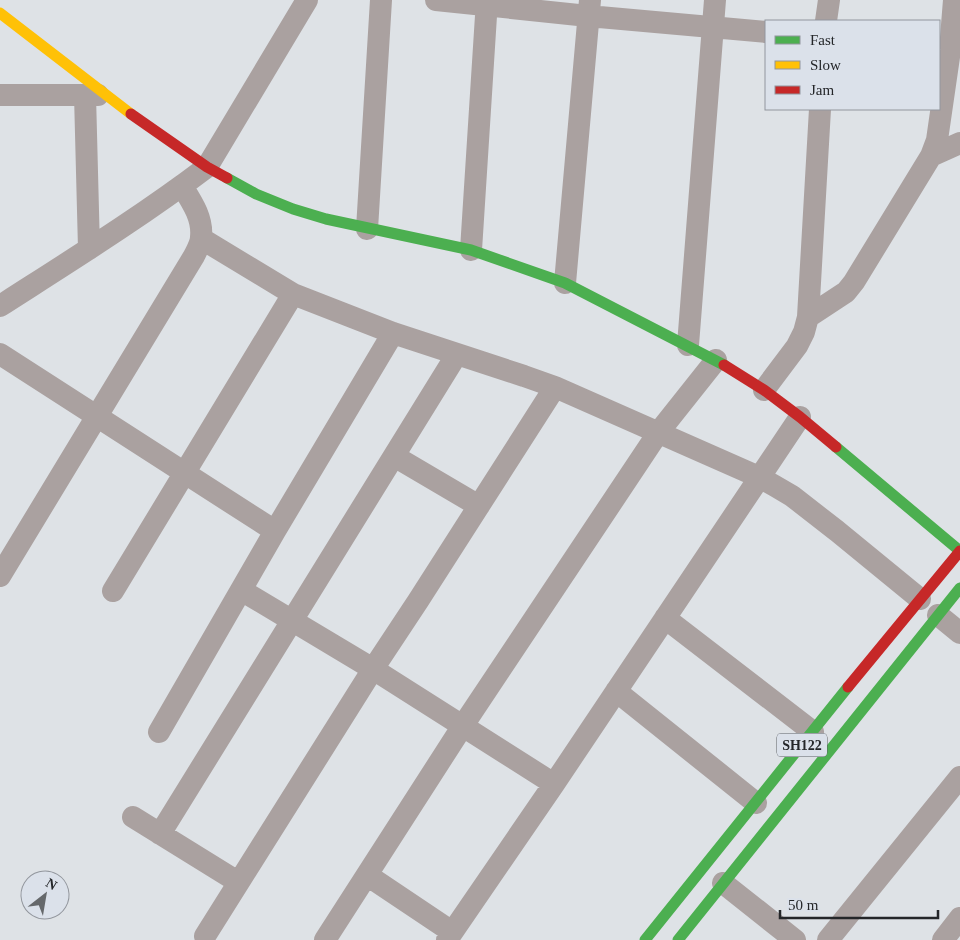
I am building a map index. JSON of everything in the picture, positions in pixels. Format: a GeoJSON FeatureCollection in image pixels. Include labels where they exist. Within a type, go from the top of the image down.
{"type":"FeatureCollection","features":[{"type":"Feature","properties":{"kind":"street"},"geometry":{"type":"LineString","coordinates":[[0,306],[89,249],[207,167],[306,0]]}},
{"type":"Feature","properties":{"kind":"street"},"geometry":{"type":"LineString","coordinates":[[367,229],[380,0]]}},
{"type":"Feature","properties":{"kind":"street"},"geometry":{"type":"LineString","coordinates":[[436,0],[589,8],[712,27],[765,32]]}},
{"type":"Feature","properties":{"kind":"street"},"geometry":{"type":"LineString","coordinates":[[688,345],[715,0]]}},
{"type":"Feature","properties":{"kind":"street"},"geometry":{"type":"LineString","coordinates":[[826,20],[829,0]]}},
{"type":"Feature","properties":{"kind":"street"},"geometry":{"type":"LineString","coordinates":[[808,317],[846,292],[854,282],[931,156],[937,140],[950,51],[954,0]]}},
{"type":"Feature","properties":{"kind":"street"},"geometry":{"type":"LineString","coordinates":[[471,250],[487,3]]}},
{"type":"Feature","properties":{"kind":"street"},"geometry":{"type":"LineString","coordinates":[[565,282],[589,8]]}},
{"type":"Feature","properties":{"kind":"street"},"geometry":{"type":"LineString","coordinates":[[0,13],[95,95],[134,116],[207,167],[256,194],[293,209],[326,219],[471,250],[565,282],[716,360],[764,390],[800,417],[960,551]]}},
{"type":"Feature","properties":{"kind":"street"},"geometry":{"type":"LineString","coordinates":[[0,95],[95,95]]}},
{"type":"Feature","properties":{"kind":"street"},"geometry":{"type":"LineString","coordinates":[[89,249],[95,95]]}},
{"type":"Feature","properties":{"kind":"street"},"geometry":{"type":"LineString","coordinates":[[764,390],[797,346],[804,332],[808,317],[820,110]]}},
{"type":"Feature","properties":{"kind":"street"},"geometry":{"type":"LineString","coordinates":[[931,156],[960,143]]}},
{"type":"Feature","properties":{"kind":"street"},"geometry":{"type":"LineString","coordinates":[[0,576],[194,256],[202,239],[201,222],[194,204],[182,186]]}},
{"type":"Feature","properties":{"kind":"street"},"geometry":{"type":"LineString","coordinates":[[202,239],[293,294],[393,333],[555,388],[759,478],[792,496],[920,599]]}},
{"type":"Feature","properties":{"kind":"street"},"geometry":{"type":"LineString","coordinates":[[113,591],[293,294]]}},
{"type":"Feature","properties":{"kind":"street"},"geometry":{"type":"LineString","coordinates":[[159,732],[275,531],[393,333]]}},
{"type":"Feature","properties":{"kind":"street"},"geometry":{"type":"LineString","coordinates":[[160,834],[457,354]]}},
{"type":"Feature","properties":{"kind":"street"},"geometry":{"type":"LineString","coordinates":[[325,940],[462,726],[658,433],[716,360]]}},
{"type":"Feature","properties":{"kind":"street"},"geometry":{"type":"LineString","coordinates":[[4,365],[96,417],[275,531]]}},
{"type":"Feature","properties":{"kind":"street"},"geometry":{"type":"LineString","coordinates":[[205,936],[373,669],[555,388]]}},
{"type":"Feature","properties":{"kind":"street"},"geometry":{"type":"LineString","coordinates":[[368,875],[450,936],[800,417]]}},
{"type":"Feature","properties":{"kind":"street"},"geometry":{"type":"LineString","coordinates":[[394,456],[479,506]]}},
{"type":"Feature","properties":{"kind":"street","name":"SH122"},"geometry":{"type":"LineString","coordinates":[[645,940],[960,551]]}},
{"type":"Feature","properties":{"kind":"street","name":"SH122"},"geometry":{"type":"LineString","coordinates":[[678,940],[960,588]]}},
{"type":"Feature","properties":{"kind":"street"},"geometry":{"type":"LineString","coordinates":[[241,590],[373,669],[554,784]]}},
{"type":"Feature","properties":{"kind":"street"},"geometry":{"type":"LineString","coordinates":[[938,615],[960,633]]}},
{"type":"Feature","properties":{"kind":"street"},"geometry":{"type":"LineString","coordinates":[[665,618],[813,732]]}},
{"type":"Feature","properties":{"kind":"street"},"geometry":{"type":"LineString","coordinates":[[616,691],[756,803]]}},
{"type":"Feature","properties":{"kind":"street"},"geometry":{"type":"LineString","coordinates":[[828,940],[960,777]]}},
{"type":"Feature","properties":{"kind":"street"},"geometry":{"type":"LineString","coordinates":[[133,817],[238,882]]}},
{"type":"Feature","properties":{"kind":"street"},"geometry":{"type":"LineString","coordinates":[[723,883],[795,940]]}},
{"type":"Feature","properties":{"kind":"street"},"geometry":{"type":"LineString","coordinates":[[943,940],[960,918]]}},
{"type":"Feature","properties":{"kind":"traffic: fast"},"geometry":{"type":"LineString","coordinates":[[227,178],[256,194],[293,209],[326,219],[471,250],[565,283],[724,365]]}},
{"type":"Feature","properties":{"kind":"traffic: fast"},"geometry":{"type":"LineString","coordinates":[[836,447],[960,551]]}},
{"type":"Feature","properties":{"kind":"traffic: fast"},"geometry":{"type":"LineString","coordinates":[[678,940],[960,588]]}},
{"type":"Feature","properties":{"kind":"traffic: fast"},"geometry":{"type":"LineString","coordinates":[[645,940],[848,687]]}},
{"type":"Feature","properties":{"kind":"traffic: slow"},"geometry":{"type":"LineString","coordinates":[[0,13],[131,114]]}},
{"type":"Feature","properties":{"kind":"traffic: jam"},"geometry":{"type":"LineString","coordinates":[[131,114],[207,167],[227,178]]}},
{"type":"Feature","properties":{"kind":"traffic: jam"},"geometry":{"type":"LineString","coordinates":[[724,365],[764,390],[836,447]]}},
{"type":"Feature","properties":{"kind":"traffic: jam"},"geometry":{"type":"LineString","coordinates":[[848,687],[960,551]]}}]}
